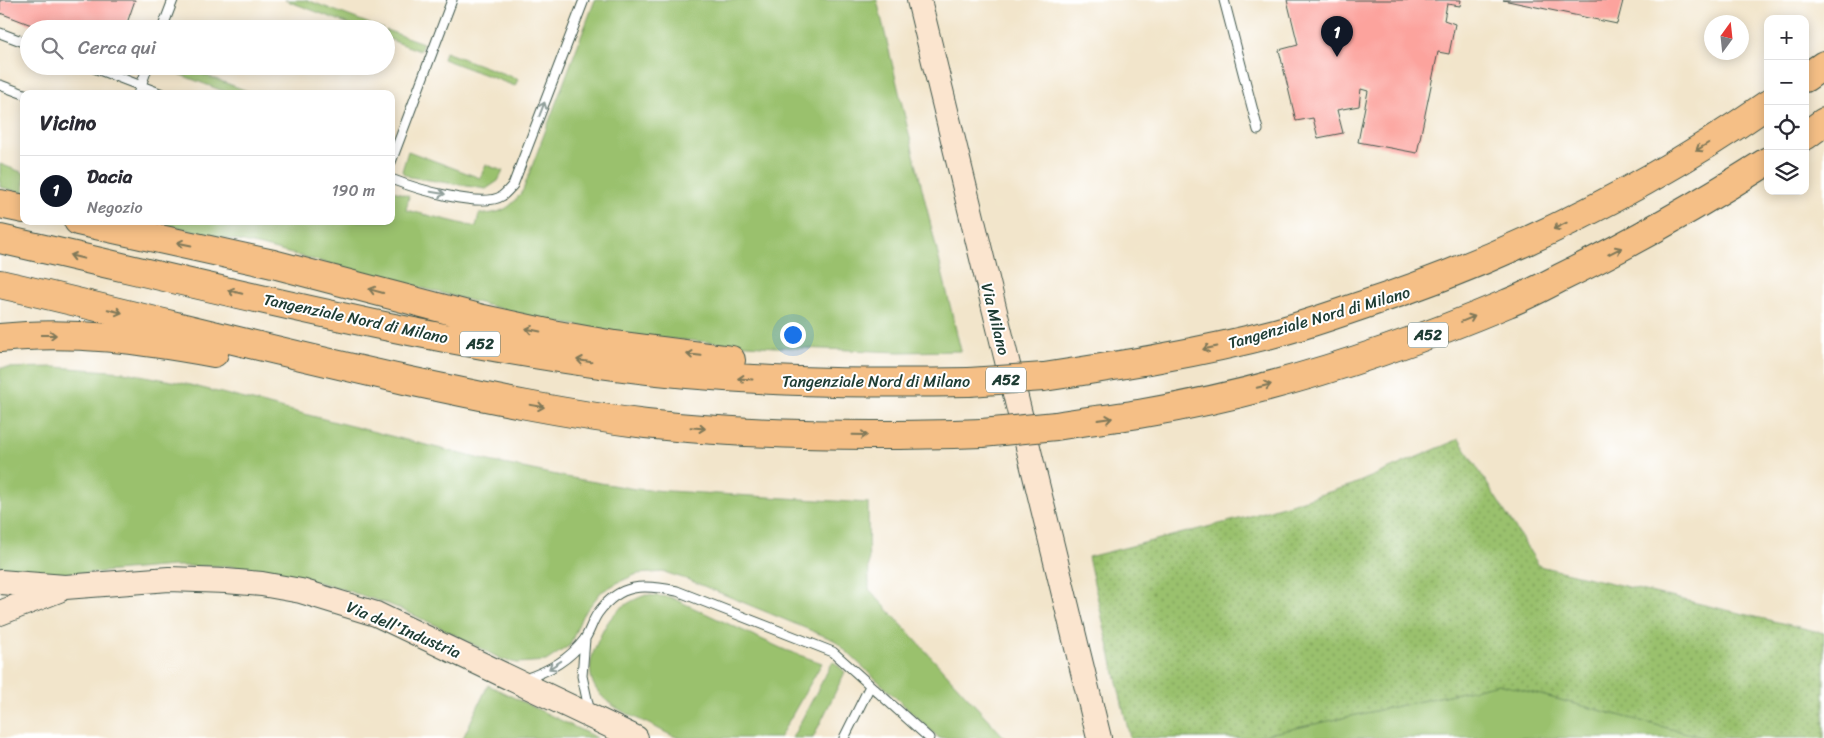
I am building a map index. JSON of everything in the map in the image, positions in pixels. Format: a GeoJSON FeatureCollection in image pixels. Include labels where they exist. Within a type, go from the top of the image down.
{"type":"FeatureCollection","features":[{"type":"Feature","properties":{"kind":"highway"},"geometry":{"type":"LineString","coordinates":[[1809,75],[1824,65]]}},
{"type":"Feature","properties":{"kind":"highway","name":"Tangenziale Nord di Milano"},"geometry":{"type":"LineString","coordinates":[[0,240],[436,336],[614,366],[756,379],[874,384],[969,382],[1044,377],[1143,362],[1210,349],[1276,333],[1415,289],[1546,234],[1612,200],[1679,161],[1766,105]]}},
{"type":"Feature","properties":{"kind":"highway"},"geometry":{"type":"LineString","coordinates":[[1809,133],[1824,122]]}},
{"type":"Feature","properties":{"kind":"highway","name":"A52"},"geometry":{"type":"LineString","coordinates":[[0,284],[308,358],[489,398],[644,424],[727,431],[886,436],[982,433],[1056,426],[1145,413],[1222,397],[1296,378],[1437,332],[1510,303],[1640,238],[1764,163]]}},
{"type":"Feature","properties":{"kind":"highway"},"geometry":{"type":"LineString","coordinates":[[0,204],[20,208]]}},
{"type":"Feature","properties":{"kind":"highway"},"geometry":{"type":"LineString","coordinates":[[96,225],[273,264],[483,319],[552,334],[664,352],[969,382]]}},
{"type":"Feature","properties":{"kind":"highway"},"geometry":{"type":"LineString","coordinates":[[0,338],[22,335],[66,335],[153,342],[299,372],[489,398]]}},
{"type":"Feature","properties":{"kind":"street","name":"Via Milano"},"geometry":{"type":"LineString","coordinates":[[919,6],[1099,738]]}},
{"type":"Feature","properties":{"kind":"street","name":"Via dell'Industria"},"geometry":{"type":"LineString","coordinates":[[0,582],[65,588],[168,579],[262,584],[301,592],[376,614],[636,738]]}},
{"type":"Feature","properties":{"kind":"street","name":"Via dell'Industria"},"geometry":{"type":"LineString","coordinates":[[0,613],[65,588]]}},
{"type":"Feature","properties":{"kind":"lane"},"geometry":{"type":"LineString","coordinates":[[165,20],[173,0]]}},
{"type":"Feature","properties":{"kind":"lane"},"geometry":{"type":"LineString","coordinates":[[395,151],[452,0]]}},
{"type":"Feature","properties":{"kind":"lane"},"geometry":{"type":"LineString","coordinates":[[395,181],[441,194],[485,201],[502,196],[513,185],[584,0]]}},
{"type":"Feature","properties":{"kind":"lane"},"geometry":{"type":"LineString","coordinates":[[1224,0],[1258,130]]}},
{"type":"Feature","properties":{"kind":"lane"},"geometry":{"type":"LineString","coordinates":[[0,33],[20,41]]}},
{"type":"Feature","properties":{"kind":"lane"},"geometry":{"type":"LineString","coordinates":[[108,75],[139,90],[145,75]]}},
{"type":"Feature","properties":{"kind":"lane"},"geometry":{"type":"LineString","coordinates":[[0,85],[20,92]]}},
{"type":"Feature","properties":{"kind":"lane"},"geometry":{"type":"LineString","coordinates":[[518,681],[542,673],[571,655],[585,639],[597,614],[612,597],[625,590],[641,586],[657,587],[676,591],[833,652],[929,738]]}},
{"type":"Feature","properties":{"kind":"lane"},"geometry":{"type":"LineString","coordinates":[[585,639],[582,676],[591,715]]}},
{"type":"Feature","properties":{"kind":"lane"},"geometry":{"type":"LineString","coordinates":[[844,738],[870,686]]}},
{"type":"Feature","properties":{"kind":"green space"},"geometry":{"type":"Polygon","coordinates":[[[285,0],[307,0],[359,20],[338,20],[285,0]]]}},
{"type":"Feature","properties":{"kind":"green space"},"geometry":{"type":"Polygon","coordinates":[[[595,0],[877,0],[961,351],[899,352],[774,347],[644,337],[544,320],[261,246],[166,225],[395,225],[395,191],[409,196],[406,210],[476,227],[479,214],[494,213],[505,209],[510,206],[523,190],[595,0]]]}},
{"type":"Feature","properties":{"kind":"green space"},"geometry":{"type":"Polygon","coordinates":[[[395,33],[423,43],[420,51],[395,41],[395,33]]]}},
{"type":"Feature","properties":{"kind":"green space"},"geometry":{"type":"Polygon","coordinates":[[[445,52],[518,79],[515,86],[443,59],[445,52]]]}},
{"type":"Feature","properties":{"kind":"green space"},"geometry":{"type":"Polygon","coordinates":[[[181,75],[205,75],[244,90],[220,90],[181,75]]]}},
{"type":"Feature","properties":{"kind":"green space"},"geometry":{"type":"Polygon","coordinates":[[[408,151],[480,178],[486,165],[503,171],[498,181],[486,189],[410,177],[402,171],[408,151]]]}},
{"type":"Feature","properties":{"kind":"green space"},"geometry":{"type":"Polygon","coordinates":[[[0,164],[20,172],[20,192],[0,187],[0,164]]]}},
{"type":"Feature","properties":{"kind":"green space"},"geometry":{"type":"Polygon","coordinates":[[[55,367],[124,372],[182,383],[489,461],[635,489],[868,503],[869,589],[1005,738],[939,738],[834,640],[689,580],[664,572],[637,574],[601,592],[582,616],[570,645],[546,661],[517,663],[503,660],[440,627],[391,605],[333,586],[268,570],[227,566],[172,566],[44,577],[0,573],[0,368],[55,367]]]}},
{"type":"Feature","properties":{"kind":"green space"},"geometry":{"type":"Polygon","coordinates":[[[1459,439],[1539,566],[1824,633],[1824,738],[1706,738],[1499,684],[1250,738],[1130,738],[1088,557],[1247,517],[1352,485],[1459,439]]]}},
{"type":"Feature","properties":{"kind":"green space"},"geometry":{"type":"Polygon","coordinates":[[[646,595],[670,597],[785,650],[822,663],[779,738],[680,738],[624,712],[603,697],[595,688],[591,677],[591,664],[595,648],[608,621],[627,604],[646,595]]]}},
{"type":"Feature","properties":{"kind":"green space"},"geometry":{"type":"Polygon","coordinates":[[[833,661],[845,672],[813,738],[792,738],[833,661]]]}},
{"type":"Feature","properties":{"kind":"green space"},"geometry":{"type":"Polygon","coordinates":[[[1499,684],[1706,738],[1250,738],[1499,684]]]}},
{"type":"Feature","properties":{"kind":"green space"},"geometry":{"type":"Polygon","coordinates":[[[488,685],[597,738],[463,738],[488,685]]]}},
{"type":"Feature","properties":{"kind":"building"},"geometry":{"type":"Polygon","coordinates":[[[0,0],[135,0],[128,20],[20,21],[0,13],[0,0]]]}},
{"type":"Feature","properties":{"kind":"building"},"geometry":{"type":"Polygon","coordinates":[[[1287,0],[1461,0],[1460,6],[1447,4],[1444,20],[1455,24],[1449,54],[1438,52],[1417,153],[1358,142],[1368,91],[1361,89],[1359,106],[1337,110],[1343,133],[1318,138],[1313,118],[1296,121],[1279,50],[1298,45],[1287,0]]]}},
{"type":"Feature","properties":{"kind":"building"},"geometry":{"type":"Polygon","coordinates":[[[1503,0],[1616,0],[1623,1],[1617,24],[1503,0]]]}},
{"type":"Feature","properties":{"kind":"place","name":"Dacia"},"geometry":{"type":"Point","coordinates":[1337,57]}}]}
